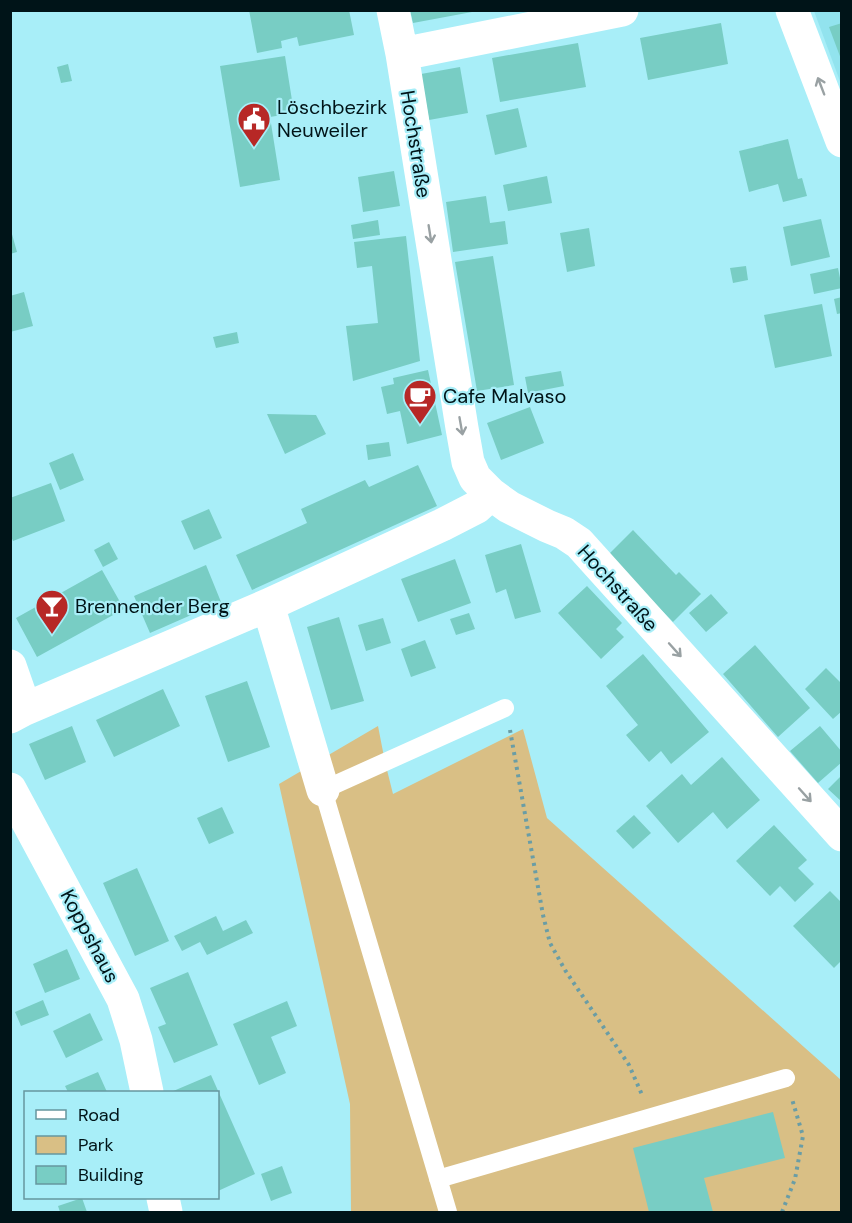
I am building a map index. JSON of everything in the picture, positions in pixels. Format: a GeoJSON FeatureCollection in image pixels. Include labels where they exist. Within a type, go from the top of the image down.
{"type":"FeatureCollection","features":[{"type":"Feature","properties":{"kind":"street","name":"Hochstraße"},"geometry":{"type":"LineString","coordinates":[[393,10],[468,462],[476,478],[491,494],[509,507],[564,533],[579,543],[842,835]]}},
{"type":"Feature","properties":{"kind":"street"},"geometry":{"type":"LineString","coordinates":[[402,54],[622,10]]}},
{"type":"Feature","properties":{"kind":"street"},"geometry":{"type":"LineString","coordinates":[[792,10],[842,141]]}},
{"type":"Feature","properties":{"kind":"street"},"geometry":{"type":"LineString","coordinates":[[10,666],[18,713],[268,604],[459,516],[477,507],[491,494]]}},
{"type":"Feature","properties":{"kind":"street"},"geometry":{"type":"LineString","coordinates":[[268,604],[322,790]]}},
{"type":"Feature","properties":{"kind":"street","name":"Koppshaus"},"geometry":{"type":"LineString","coordinates":[[10,789],[123,999],[136,1040],[147,1091]]}},
{"type":"Feature","properties":{"kind":"lane"},"geometry":{"type":"LineString","coordinates":[[448,1212],[322,790],[506,708]]}},
{"type":"Feature","properties":{"kind":"lane"},"geometry":{"type":"LineString","coordinates":[[438,1179],[786,1078]]}},
{"type":"Feature","properties":{"kind":"path"},"geometry":{"type":"LineString","coordinates":[[506,708],[550,943],[565,970],[629,1065],[651,1117]]}},
{"type":"Feature","properties":{"kind":"path"},"geometry":{"type":"LineString","coordinates":[[782,1212],[795,1179],[803,1136],[786,1078]]}},
{"type":"Feature","properties":{"kind":"shaded area"},"geometry":{"type":"Polygon","coordinates":[[[814,11],[841,11],[841,84],[814,11]]]}},
{"type":"Feature","properties":{"kind":"green space"},"geometry":{"type":"Polygon","coordinates":[[[378,726],[393,794],[523,729],[547,818],[841,1080],[841,1212],[351,1212],[350,1104],[279,784],[378,726]]]}},
{"type":"Feature","properties":{"kind":"building"},"geometry":{"type":"Polygon","coordinates":[[[249,10],[349,10],[354,35],[299,46],[297,37],[281,41],[282,48],[257,53],[249,10]]]}},
{"type":"Feature","properties":{"kind":"building"},"geometry":{"type":"Polygon","coordinates":[[[410,10],[472,10],[472,12],[413,23],[410,10]]]}},
{"type":"Feature","properties":{"kind":"building"},"geometry":{"type":"Polygon","coordinates":[[[721,23],[728,64],[648,80],[640,38],[721,23]]]}},
{"type":"Feature","properties":{"kind":"building"},"geometry":{"type":"Polygon","coordinates":[[[842,23],[842,59],[841,59],[829,27],[842,23]]]}},
{"type":"Feature","properties":{"kind":"building"},"geometry":{"type":"Polygon","coordinates":[[[578,43],[586,87],[500,102],[492,58],[578,43]]]}},
{"type":"Feature","properties":{"kind":"building","name":"Löschbezirk Neuweiler"},"geometry":{"type":"Polygon","coordinates":[[[285,56],[294,113],[270,117],[280,180],[240,187],[220,66],[285,56]]]}},
{"type":"Feature","properties":{"kind":"building"},"geometry":{"type":"Polygon","coordinates":[[[68,64],[72,81],[61,83],[57,67],[68,64]]]}},
{"type":"Feature","properties":{"kind":"building"},"geometry":{"type":"Polygon","coordinates":[[[460,67],[468,113],[429,120],[421,74],[460,67]]]}},
{"type":"Feature","properties":{"kind":"building"},"geometry":{"type":"Polygon","coordinates":[[[518,108],[527,147],[495,155],[486,115],[518,108]]]}},
{"type":"Feature","properties":{"kind":"building"},"geometry":{"type":"Polygon","coordinates":[[[788,139],[798,179],[802,178],[807,196],[783,202],[778,184],[749,192],[739,151],[788,139]]]}},
{"type":"Feature","properties":{"kind":"building"},"geometry":{"type":"Polygon","coordinates":[[[394,171],[400,206],[363,212],[358,177],[394,171]]]}},
{"type":"Feature","properties":{"kind":"building"},"geometry":{"type":"Polygon","coordinates":[[[547,176],[552,203],[508,211],[503,185],[547,176]]]}},
{"type":"Feature","properties":{"kind":"building"},"geometry":{"type":"Polygon","coordinates":[[[486,196],[490,223],[505,221],[508,244],[453,252],[446,202],[486,196]]]}},
{"type":"Feature","properties":{"kind":"building"},"geometry":{"type":"Polygon","coordinates":[[[821,219],[830,257],[791,266],[783,227],[821,219]]]}},
{"type":"Feature","properties":{"kind":"building"},"geometry":{"type":"Polygon","coordinates":[[[378,220],[380,235],[353,239],[351,225],[378,220]]]}},
{"type":"Feature","properties":{"kind":"building"},"geometry":{"type":"Polygon","coordinates":[[[10,227],[17,252],[10,254],[10,227]]]}},
{"type":"Feature","properties":{"kind":"building"},"geometry":{"type":"Polygon","coordinates":[[[589,228],[595,266],[567,272],[560,233],[589,228]]]}},
{"type":"Feature","properties":{"kind":"building"},"geometry":{"type":"Polygon","coordinates":[[[406,236],[420,361],[353,381],[346,326],[378,323],[372,266],[357,268],[354,242],[406,236]]]}},
{"type":"Feature","properties":{"kind":"building"},"geometry":{"type":"Polygon","coordinates":[[[493,256],[514,385],[477,391],[455,262],[493,256]]]}},
{"type":"Feature","properties":{"kind":"building"},"geometry":{"type":"Polygon","coordinates":[[[746,266],[748,280],[733,283],[730,268],[746,266]]]}},
{"type":"Feature","properties":{"kind":"building"},"geometry":{"type":"Polygon","coordinates":[[[838,268],[842,288],[814,294],[810,274],[838,268]]]}},
{"type":"Feature","properties":{"kind":"building"},"geometry":{"type":"Polygon","coordinates":[[[24,292],[33,326],[10,332],[10,296],[24,292]]]}},
{"type":"Feature","properties":{"kind":"building"},"geometry":{"type":"Polygon","coordinates":[[[842,297],[842,313],[837,314],[834,299],[842,297]]]}},
{"type":"Feature","properties":{"kind":"building"},"geometry":{"type":"Polygon","coordinates":[[[822,304],[832,356],[775,368],[764,315],[822,304]]]}},
{"type":"Feature","properties":{"kind":"building"},"geometry":{"type":"Polygon","coordinates":[[[237,332],[239,343],[216,348],[213,337],[237,332]]]}},
{"type":"Feature","properties":{"kind":"building"},"geometry":{"type":"Polygon","coordinates":[[[428,370],[442,435],[407,444],[400,411],[387,414],[381,387],[394,384],[393,378],[428,370]]]}},
{"type":"Feature","properties":{"kind":"building"},"geometry":{"type":"Polygon","coordinates":[[[561,371],[564,386],[528,393],[525,377],[561,371]]]}},
{"type":"Feature","properties":{"kind":"building"},"geometry":{"type":"Polygon","coordinates":[[[530,407],[544,443],[501,460],[487,423],[530,407]]]}},
{"type":"Feature","properties":{"kind":"building"},"geometry":{"type":"Polygon","coordinates":[[[267,414],[316,415],[326,434],[285,454],[267,414]]]}},
{"type":"Feature","properties":{"kind":"building"},"geometry":{"type":"Polygon","coordinates":[[[389,442],[391,456],[368,460],[366,445],[389,442]]]}},
{"type":"Feature","properties":{"kind":"building"},"geometry":{"type":"Polygon","coordinates":[[[73,453],[84,480],[60,490],[49,463],[73,453]]]}},
{"type":"Feature","properties":{"kind":"building"},"geometry":{"type":"Polygon","coordinates":[[[418,465],[437,506],[252,590],[236,555],[307,523],[301,509],[365,480],[369,487],[418,465]]]}},
{"type":"Feature","properties":{"kind":"building"},"geometry":{"type":"Polygon","coordinates":[[[51,483],[65,521],[13,541],[10,534],[10,498],[51,483]]]}},
{"type":"Feature","properties":{"kind":"building"},"geometry":{"type":"Polygon","coordinates":[[[209,509],[222,538],[194,550],[181,521],[209,509]]]}},
{"type":"Feature","properties":{"kind":"building"},"geometry":{"type":"Polygon","coordinates":[[[633,530],[676,575],[679,572],[701,594],[673,622],[608,555],[633,530]]]}},
{"type":"Feature","properties":{"kind":"building"},"geometry":{"type":"Polygon","coordinates":[[[109,542],[118,559],[103,567],[94,550],[109,542]]]}},
{"type":"Feature","properties":{"kind":"building"},"geometry":{"type":"Polygon","coordinates":[[[521,544],[541,612],[515,619],[506,589],[496,593],[485,555],[521,544]]]}},
{"type":"Feature","properties":{"kind":"building"},"geometry":{"type":"Polygon","coordinates":[[[455,559],[471,603],[418,622],[401,579],[455,559]]]}},
{"type":"Feature","properties":{"kind":"building"},"geometry":{"type":"Polygon","coordinates":[[[206,565],[221,602],[150,633],[134,596],[206,565]]]}},
{"type":"Feature","properties":{"kind":"building"},"geometry":{"type":"Polygon","coordinates":[[[102,570],[124,609],[37,657],[16,618],[102,570]]]}},
{"type":"Feature","properties":{"kind":"building"},"geometry":{"type":"Polygon","coordinates":[[[587,586],[622,623],[616,629],[624,637],[601,659],[558,613],[587,586]]]}},
{"type":"Feature","properties":{"kind":"building"},"geometry":{"type":"Polygon","coordinates":[[[711,594],[728,613],[706,632],[689,613],[711,594]]]}},
{"type":"Feature","properties":{"kind":"building"},"geometry":{"type":"Polygon","coordinates":[[[469,613],[475,629],[456,635],[450,619],[469,613]]]}},
{"type":"Feature","properties":{"kind":"building"},"geometry":{"type":"Polygon","coordinates":[[[339,617],[364,701],[331,710],[307,627],[339,617]]]}},
{"type":"Feature","properties":{"kind":"building"},"geometry":{"type":"Polygon","coordinates":[[[383,618],[391,643],[366,651],[358,625],[383,618]]]}},
{"type":"Feature","properties":{"kind":"building"},"geometry":{"type":"Polygon","coordinates":[[[425,640],[436,668],[411,677],[401,649],[425,640]]]}},
{"type":"Feature","properties":{"kind":"building"},"geometry":{"type":"Polygon","coordinates":[[[755,645],[810,708],[778,737],[723,674],[755,645]]]}},
{"type":"Feature","properties":{"kind":"building"},"geometry":{"type":"Polygon","coordinates":[[[643,654],[709,732],[671,764],[661,751],[649,762],[626,735],[638,725],[606,686],[643,654]]]}},
{"type":"Feature","properties":{"kind":"building"},"geometry":{"type":"Polygon","coordinates":[[[826,668],[842,684],[842,711],[833,719],[805,689],[826,668]]]}},
{"type":"Feature","properties":{"kind":"building"},"geometry":{"type":"Polygon","coordinates":[[[247,681],[270,747],[228,762],[205,696],[247,681]]]}},
{"type":"Feature","properties":{"kind":"building"},"geometry":{"type":"Polygon","coordinates":[[[163,689],[180,726],[114,757],[96,720],[163,689]]]}},
{"type":"Feature","properties":{"kind":"building"},"geometry":{"type":"Polygon","coordinates":[[[72,726],[86,762],[45,780],[29,744],[72,726]]]}},
{"type":"Feature","properties":{"kind":"building"},"geometry":{"type":"Polygon","coordinates":[[[820,726],[842,752],[842,762],[818,783],[790,751],[820,726]]]}},
{"type":"Feature","properties":{"kind":"building"},"geometry":{"type":"Polygon","coordinates":[[[722,757],[760,800],[727,829],[713,812],[678,843],[646,806],[682,774],[691,785],[722,757]]]}},
{"type":"Feature","properties":{"kind":"building"},"geometry":{"type":"Polygon","coordinates":[[[842,775],[842,802],[828,789],[842,775]]]}},
{"type":"Feature","properties":{"kind":"building"},"geometry":{"type":"Polygon","coordinates":[[[222,807],[234,833],[209,844],[197,818],[222,807]]]}},
{"type":"Feature","properties":{"kind":"building"},"geometry":{"type":"Polygon","coordinates":[[[634,815],[651,833],[633,849],[616,831],[634,815]]]}},
{"type":"Feature","properties":{"kind":"building"},"geometry":{"type":"Polygon","coordinates":[[[774,825],[807,860],[798,868],[814,884],[795,902],[780,886],[770,896],[736,861],[774,825]]]}},
{"type":"Feature","properties":{"kind":"building"},"geometry":{"type":"Polygon","coordinates":[[[137,868],[169,941],[135,956],[103,883],[137,868]]]}},
{"type":"Feature","properties":{"kind":"building"},"geometry":{"type":"Polygon","coordinates":[[[830,891],[842,903],[842,960],[834,968],[793,926],[830,891]]]}},
{"type":"Feature","properties":{"kind":"building"},"geometry":{"type":"Polygon","coordinates":[[[216,916],[223,931],[246,920],[253,933],[207,955],[200,942],[182,951],[174,936],[216,916]]]}},
{"type":"Feature","properties":{"kind":"building"},"geometry":{"type":"Polygon","coordinates":[[[67,949],[80,979],[45,993],[33,964],[67,949]]]}},
{"type":"Feature","properties":{"kind":"building"},"geometry":{"type":"Polygon","coordinates":[[[188,972],[218,1045],[174,1063],[158,1027],[166,1024],[150,988],[188,972]]]}},
{"type":"Feature","properties":{"kind":"building"},"geometry":{"type":"Polygon","coordinates":[[[43,1000],[49,1015],[21,1026],[15,1012],[43,1000]]]}},
{"type":"Feature","properties":{"kind":"building"},"geometry":{"type":"Polygon","coordinates":[[[287,1001],[297,1026],[271,1037],[286,1073],[259,1085],[233,1024],[287,1001]]]}},
{"type":"Feature","properties":{"kind":"building"},"geometry":{"type":"Polygon","coordinates":[[[90,1013],[103,1040],[66,1058],[53,1031],[90,1013]]]}},
{"type":"Feature","properties":{"kind":"building"},"geometry":{"type":"Polygon","coordinates":[[[98,1072],[107,1091],[68,1091],[65,1086],[98,1072]]]}},
{"type":"Feature","properties":{"kind":"building"},"geometry":{"type":"Polygon","coordinates":[[[211,1075],[218,1091],[173,1091],[211,1075]]]}},
{"type":"Feature","properties":{"kind":"building"},"geometry":{"type":"Polygon","coordinates":[[[219,1093],[255,1174],[219,1191],[219,1093]]]}},
{"type":"Feature","properties":{"kind":"building"},"geometry":{"type":"Polygon","coordinates":[[[773,1112],[785,1158],[704,1178],[713,1212],[649,1212],[633,1148],[773,1112]]]}},
{"type":"Feature","properties":{"kind":"building"},"geometry":{"type":"Polygon","coordinates":[[[282,1166],[292,1193],[271,1201],[261,1174],[282,1166]]]}},
{"type":"Feature","properties":{"kind":"building"},"geometry":{"type":"Polygon","coordinates":[[[82,1199],[87,1212],[60,1212],[58,1206],[82,1199]]]}},
{"type":"Feature","properties":{"kind":"place","name":"Löschbezirk Neuweiler"},"geometry":{"type":"Point","coordinates":[254,148]}},
{"type":"Feature","properties":{"kind":"place","name":"Cafe Malvaso"},"geometry":{"type":"Point","coordinates":[420,425]}},
{"type":"Feature","properties":{"kind":"place","name":"Brennender Berg"},"geometry":{"type":"Point","coordinates":[52,635]}}]}
